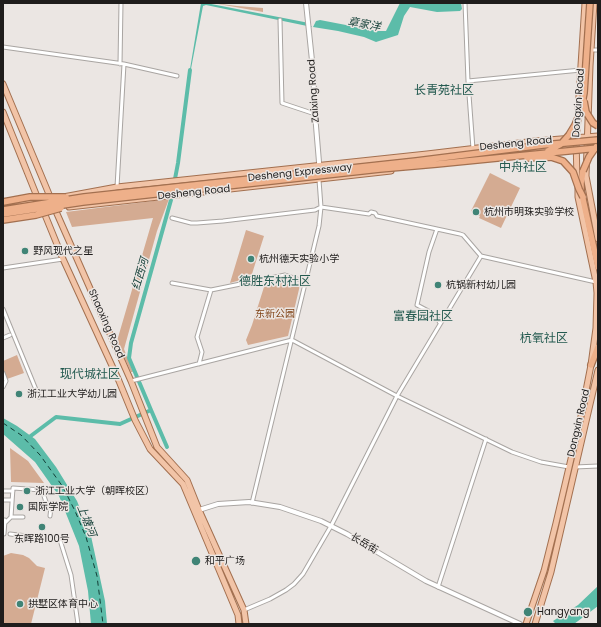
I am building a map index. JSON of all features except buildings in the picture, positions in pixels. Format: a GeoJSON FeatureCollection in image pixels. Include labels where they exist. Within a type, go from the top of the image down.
{"type":"FeatureCollection","features":[{"type":"Feature","properties":{"kind":"highway"},"geometry":{"type":"LineString","coordinates":[[590,3],[584,103],[586,112],[598,126]]}},
{"type":"Feature","properties":{"kind":"highway"},"geometry":{"type":"LineString","coordinates":[[531,158],[561,144],[569,135],[580,113],[584,93]]}},
{"type":"Feature","properties":{"kind":"highway","name":"Desheng Expressway"},"geometry":{"type":"LineString","coordinates":[[3,210],[84,199],[543,145],[598,140]]}},
{"type":"Feature","properties":{"kind":"highway"},"geometry":{"type":"LineString","coordinates":[[598,146],[589,157],[583,170],[581,183],[598,268]]}},
{"type":"Feature","properties":{"kind":"highway","name":"Desheng Expressway"},"geometry":{"type":"LineString","coordinates":[[3,215],[84,199],[437,164],[598,146]]}},
{"type":"Feature","properties":{"kind":"highway"},"geometry":{"type":"LineString","coordinates":[[587,147],[598,152]]}},
{"type":"Feature","properties":{"kind":"highway"},"geometry":{"type":"LineString","coordinates":[[437,164],[449,166],[531,158],[551,157],[560,159],[566,163],[573,172],[583,197]]}},
{"type":"Feature","properties":{"kind":"highway"},"geometry":{"type":"LineString","coordinates":[[3,202],[30,197],[84,199]]}},
{"type":"Feature","properties":{"kind":"highway"},"geometry":{"type":"LineString","coordinates":[[3,220],[36,215],[84,199]]}},
{"type":"Feature","properties":{"kind":"highway"},"geometry":{"type":"LineString","coordinates":[[591,366],[598,347]]}},
{"type":"Feature","properties":{"kind":"main road","name":"Dongxin Road"},"geometry":{"type":"LineString","coordinates":[[526,624],[544,571],[569,467],[591,366],[596,328],[596,282],[578,197],[576,166],[576,138],[586,3]]}},
{"type":"Feature","properties":{"kind":"main road","name":"Dongxin Road"},"geometry":{"type":"LineString","coordinates":[[594,3],[586,137],[586,176],[598,239]]}},
{"type":"Feature","properties":{"kind":"main road","name":"Shaoxing Road"},"geometry":{"type":"LineString","coordinates":[[3,84],[50,199],[133,380],[157,447],[187,480],[244,610],[246,624]]}},
{"type":"Feature","properties":{"kind":"main road","name":"Shaoxing Road"},"geometry":{"type":"LineString","coordinates":[[3,112],[63,259],[119,381],[134,418],[150,449],[183,484],[238,615],[239,624]]}},
{"type":"Feature","properties":{"kind":"main road","name":"Desheng Road"},"geometry":{"type":"LineString","coordinates":[[6,206],[117,187],[320,166],[536,141],[598,136]]}},
{"type":"Feature","properties":{"kind":"main road","name":"Desheng Road"},"geometry":{"type":"LineString","coordinates":[[3,215],[12,215],[55,208],[319,180],[531,151],[598,146]]}},
{"type":"Feature","properties":{"kind":"main road"},"geometry":{"type":"LineString","coordinates":[[6,206],[12,207],[14,210],[12,215]]}},
{"type":"Feature","properties":{"kind":"main road","name":"Dongxin Road"},"geometry":{"type":"LineString","coordinates":[[535,624],[551,572],[598,370]]}},
{"type":"Feature","properties":{"kind":"street"},"geometry":{"type":"LineString","coordinates":[[120,64],[121,3]]}},
{"type":"Feature","properties":{"kind":"street","name":"Zaixing Road"},"geometry":{"type":"LineString","coordinates":[[306,3],[320,166],[319,180]]}},
{"type":"Feature","properties":{"kind":"street"},"geometry":{"type":"LineString","coordinates":[[465,3],[472,149]]}},
{"type":"Feature","properties":{"kind":"street"},"geometry":{"type":"LineString","coordinates":[[280,20],[282,103],[315,114]]}},
{"type":"Feature","properties":{"kind":"street"},"geometry":{"type":"LineString","coordinates":[[3,47],[124,64],[177,76]]}},
{"type":"Feature","properties":{"kind":"street"},"geometry":{"type":"LineString","coordinates":[[591,50],[598,50]]}},
{"type":"Feature","properties":{"kind":"street"},"geometry":{"type":"LineString","coordinates":[[117,187],[124,64]]}},
{"type":"Feature","properties":{"kind":"street"},"geometry":{"type":"LineString","coordinates":[[468,81],[581,70]]}},
{"type":"Feature","properties":{"kind":"street"},"geometry":{"type":"LineString","coordinates":[[252,503],[320,226],[319,180]]}},
{"type":"Feature","properties":{"kind":"street"},"geometry":{"type":"LineString","coordinates":[[172,218],[191,223],[223,221],[315,210],[320,207],[369,214],[371,212],[378,216],[463,236],[481,256],[596,282]]}},
{"type":"Feature","properties":{"kind":"street"},"geometry":{"type":"LineString","coordinates":[[437,229],[429,252],[417,305],[432,313],[440,324]]}},
{"type":"Feature","properties":{"kind":"street"},"geometry":{"type":"LineString","coordinates":[[244,610],[270,599],[294,584],[303,574],[331,526],[397,396],[481,256]]}},
{"type":"Feature","properties":{"kind":"street"},"geometry":{"type":"LineString","coordinates":[[3,268],[63,259]]}},
{"type":"Feature","properties":{"kind":"street"},"geometry":{"type":"LineString","coordinates":[[172,282],[211,290],[285,276],[306,282]]}},
{"type":"Feature","properties":{"kind":"street"},"geometry":{"type":"LineString","coordinates":[[199,364],[202,352],[197,337],[211,290]]}},
{"type":"Feature","properties":{"kind":"street"},"geometry":{"type":"LineString","coordinates":[[3,309],[39,397]]}},
{"type":"Feature","properties":{"kind":"street"},"geometry":{"type":"LineString","coordinates":[[3,338],[10,335]]}},
{"type":"Feature","properties":{"kind":"street"},"geometry":{"type":"LineString","coordinates":[[133,380],[292,340],[397,396],[519,455],[541,462],[569,467]]}},
{"type":"Feature","properties":{"kind":"street"},"geometry":{"type":"LineString","coordinates":[[3,373],[6,381],[3,387]]}},
{"type":"Feature","properties":{"kind":"street"},"geometry":{"type":"LineString","coordinates":[[438,587],[486,439]]}},
{"type":"Feature","properties":{"kind":"street"},"geometry":{"type":"LineString","coordinates":[[575,467],[598,466]]}},
{"type":"Feature","properties":{"kind":"street"},"geometry":{"type":"LineString","coordinates":[[11,517],[13,488],[42,490],[46,502],[51,507],[50,516]]}},
{"type":"Feature","properties":{"kind":"street"},"geometry":{"type":"LineString","coordinates":[[3,491],[13,492]]}},
{"type":"Feature","properties":{"kind":"street"},"geometry":{"type":"LineString","coordinates":[[3,500],[12,500]]}},
{"type":"Feature","properties":{"kind":"street","name":"长岳街"},"geometry":{"type":"LineString","coordinates":[[199,510],[218,504],[252,503],[280,507],[331,526],[438,587],[520,624]]}},
{"type":"Feature","properties":{"kind":"street"},"geometry":{"type":"LineString","coordinates":[[4,534],[4,521],[11,517],[23,517]]}},
{"type":"Feature","properties":{"kind":"street"},"geometry":{"type":"LineString","coordinates":[[10,534],[60,540],[71,575],[78,624]]}},
{"type":"Feature","properties":{"kind":"green space"},"geometry":{"type":"Polygon","coordinates":[[[213,3],[263,8],[263,12],[213,3]]]}},
{"type":"Feature","properties":{"kind":"green space"},"geometry":{"type":"Polygon","coordinates":[[[490,173],[520,188],[501,228],[479,218],[480,216],[471,211],[490,173]]]}},
{"type":"Feature","properties":{"kind":"green space"},"geometry":{"type":"Polygon","coordinates":[[[169,199],[157,231],[124,349],[133,372],[131,372],[117,341],[153,218],[72,227],[66,212],[169,199]]]}},
{"type":"Feature","properties":{"kind":"green space"},"geometry":{"type":"Polygon","coordinates":[[[246,230],[264,236],[251,277],[230,283],[246,230]]]}},
{"type":"Feature","properties":{"kind":"green space","name":"东新公园"},"geometry":{"type":"Polygon","coordinates":[[[284,281],[300,285],[288,336],[248,345],[246,340],[264,287],[284,281]]]}},
{"type":"Feature","properties":{"kind":"green space"},"geometry":{"type":"Polygon","coordinates":[[[17,355],[24,373],[7,379],[3,370],[3,361],[17,355]]]}},
{"type":"Feature","properties":{"kind":"green space"},"geometry":{"type":"Polygon","coordinates":[[[10,448],[28,461],[44,483],[11,482],[10,448]]]}},
{"type":"Feature","properties":{"kind":"green space","name":"拱墅区体育中心"},"geometry":{"type":"Polygon","coordinates":[[[11,553],[23,555],[29,558],[37,566],[45,568],[31,624],[3,624],[3,556],[11,553]]]}},
{"type":"Feature","properties":{"kind":"shaded area"},"geometry":{"type":"Polygon","coordinates":[[[201,3],[309,23],[312,27],[206,5],[203,6],[189,75],[201,3]]]}},
{"type":"Feature","properties":{"kind":"shaded area"},"geometry":{"type":"Polygon","coordinates":[[[400,3],[461,3],[462,9],[460,11],[437,12],[410,7],[404,16],[398,35],[376,42],[364,37],[313,27],[316,21],[320,20],[377,31],[386,31],[400,3]]]}},
{"type":"Feature","properties":{"kind":"shaded area"},"geometry":{"type":"Polygon","coordinates":[[[3,418],[35,439],[56,467],[77,501],[91,536],[105,601],[107,624],[91,624],[88,591],[79,546],[59,496],[35,462],[3,434],[3,418]]]}},
{"type":"Feature","properties":{"kind":"shaded area"},"geometry":{"type":"Polygon","coordinates":[[[598,586],[598,606],[574,624],[556,624],[553,621],[578,605],[598,586]]]}},
{"type":"Feature","properties":{"kind":"waterway","name":"红西河"},"geometry":{"type":"LineString","coordinates":[[28,438],[56,417],[120,424],[151,410],[129,358],[131,343],[171,200],[178,163],[190,70]]}},
{"type":"Feature","properties":{"kind":"waterway"},"geometry":{"type":"LineString","coordinates":[[151,410],[167,447]]}},
{"type":"Feature","properties":{"kind":"ferry route"},"geometry":{"type":"LineString","coordinates":[[3,423],[21,435],[40,455],[63,487],[75,511],[86,537],[97,576],[103,624]]}},
{"type":"Feature","properties":{"kind":"place","name":"杭州市明珠实验学校"},"geometry":{"type":"Point","coordinates":[476,212]}},
{"type":"Feature","properties":{"kind":"place","name":"野风现代之星"},"geometry":{"type":"Point","coordinates":[25,251]}},
{"type":"Feature","properties":{"kind":"place","name":"杭州德天实验小学"},"geometry":{"type":"Point","coordinates":[251,259]}},
{"type":"Feature","properties":{"kind":"place","name":"杭锅新村幼儿园"},"geometry":{"type":"Point","coordinates":[438,285]}},
{"type":"Feature","properties":{"kind":"place","name":"浙江工业大学幼儿园"},"geometry":{"type":"Point","coordinates":[19,394]}},
{"type":"Feature","properties":{"kind":"place","name":"浙江工业大学（朝晖校区）"},"geometry":{"type":"Point","coordinates":[27,491]}},
{"type":"Feature","properties":{"kind":"place","name":"国际学院"},"geometry":{"type":"Point","coordinates":[20,507]}},
{"type":"Feature","properties":{"kind":"place","name":"东晖路100号"},"geometry":{"type":"Point","coordinates":[42,527]}},
{"type":"Feature","properties":{"kind":"place","name":"和平广场"},"geometry":{"type":"Point","coordinates":[196,561]}},
{"type":"Feature","properties":{"kind":"place","name":"拱墅区体育中心"},"geometry":{"type":"Point","coordinates":[20,604]}},
{"type":"Feature","properties":{"kind":"place","name":"Hangyang"},"geometry":{"type":"Point","coordinates":[528,612]}},
{"type":"Feature","properties":{"kind":"district","name":"长青苑社区"},"geometry":{"type":"Point","coordinates":[444,91]}},
{"type":"Feature","properties":{"kind":"district","name":"中舟社区"},"geometry":{"type":"Point","coordinates":[523,168]}},
{"type":"Feature","properties":{"kind":"district","name":"德胜东村社区"},"geometry":{"type":"Point","coordinates":[275,282]}},
{"type":"Feature","properties":{"kind":"district","name":"富春园社区"},"geometry":{"type":"Point","coordinates":[423,317]}},
{"type":"Feature","properties":{"kind":"district","name":"杭氧社区"},"geometry":{"type":"Point","coordinates":[544,339]}},
{"type":"Feature","properties":{"kind":"district","name":"现代城社区"},"geometry":{"type":"Point","coordinates":[90,375]}},
{"type":"Feature","properties":{"kind":"water label","name":"章家洋"},"geometry":{"type":"Point","coordinates":[364,25]}},
{"type":"Feature","properties":{"kind":"water label","name":"上塘河"},"geometry":{"type":"Point","coordinates":[86,521]}}]}
